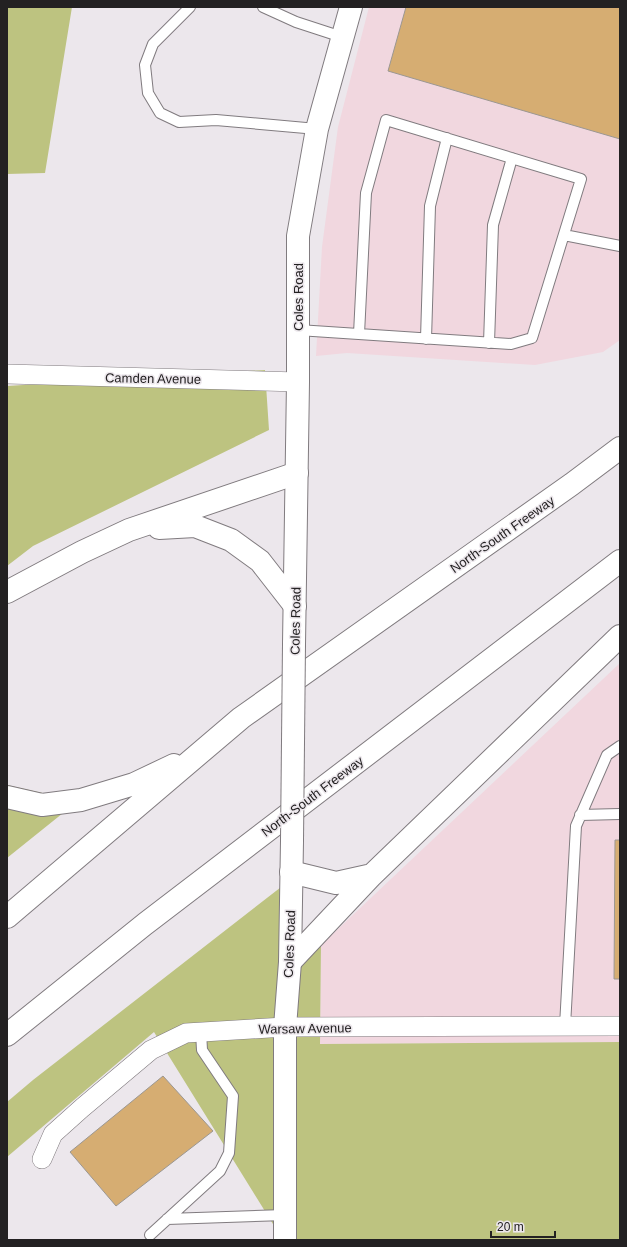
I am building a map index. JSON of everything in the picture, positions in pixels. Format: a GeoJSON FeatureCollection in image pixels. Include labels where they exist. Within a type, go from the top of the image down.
{"type":"FeatureCollection","features":[{"type":"Feature","properties":{"kind":"main road","name":"Coles Road"},"geometry":{"type":"LineString","coordinates":[[285,1240],[284,1027],[290,962],[297,473],[298,236],[317,129],[351,7]]}},
{"type":"Feature","properties":{"kind":"main road","name":"North-South Freeway"},"geometry":{"type":"LineString","coordinates":[[7,917],[241,718],[572,484],[620,448]]}},
{"type":"Feature","properties":{"kind":"main road"},"geometry":{"type":"LineString","coordinates":[[7,592],[82,552],[129,530],[297,473]]}},
{"type":"Feature","properties":{"kind":"main road"},"geometry":{"type":"LineString","coordinates":[[129,530],[195,526],[231,540],[260,561],[295,606]]}},
{"type":"Feature","properties":{"kind":"main road","name":"North-South Freeway"},"geometry":{"type":"LineString","coordinates":[[7,1035],[151,919],[620,561]]}},
{"type":"Feature","properties":{"kind":"main road"},"geometry":{"type":"LineString","coordinates":[[290,962],[372,875],[620,636]]}},
{"type":"Feature","properties":{"kind":"main road"},"geometry":{"type":"LineString","coordinates":[[7,797],[42,805],[81,800],[134,784],[199,754]]}},
{"type":"Feature","properties":{"kind":"main road"},"geometry":{"type":"LineString","coordinates":[[291,872],[336,883],[372,875]]}},
{"type":"Feature","properties":{"kind":"street","name":"Camden Avenue"},"geometry":{"type":"LineString","coordinates":[[7,374],[298,382]]}},
{"type":"Feature","properties":{"kind":"street","name":"Warsaw Avenue"},"geometry":{"type":"LineString","coordinates":[[42,1159],[53,1134],[151,1050],[186,1033],[284,1027],[620,1026]]}},
{"type":"Feature","properties":{"kind":"lane"},"geometry":{"type":"LineString","coordinates":[[190,7],[153,44],[145,65],[148,93],[160,114],[179,122],[216,120],[317,129]]}},
{"type":"Feature","properties":{"kind":"lane"},"geometry":{"type":"LineString","coordinates":[[263,7],[296,22],[342,37]]}},
{"type":"Feature","properties":{"kind":"lane"},"geometry":{"type":"LineString","coordinates":[[298,330],[511,344],[532,338],[581,179],[386,120],[366,193],[359,334]]}},
{"type":"Feature","properties":{"kind":"lane"},"geometry":{"type":"LineString","coordinates":[[426,339],[430,206],[447,138]]}},
{"type":"Feature","properties":{"kind":"lane"},"geometry":{"type":"LineString","coordinates":[[489,343],[493,225],[512,158]]}},
{"type":"Feature","properties":{"kind":"lane"},"geometry":{"type":"LineString","coordinates":[[564,235],[620,246]]}},
{"type":"Feature","properties":{"kind":"lane"},"geometry":{"type":"LineString","coordinates":[[565,1026],[576,826],[608,755],[620,746]]}},
{"type":"Feature","properties":{"kind":"lane"},"geometry":{"type":"LineString","coordinates":[[580,815],[620,814]]}},
{"type":"Feature","properties":{"kind":"lane"},"geometry":{"type":"LineString","coordinates":[[150,1235],[220,1171],[229,1153],[233,1096],[202,1050],[201,1032]]}},
{"type":"Feature","properties":{"kind":"lane"},"geometry":{"type":"LineString","coordinates":[[167,1219],[285,1215]]}},
{"type":"Feature","properties":{"kind":"shaded area"},"geometry":{"type":"Polygon","coordinates":[[[369,7],[620,7],[620,340],[603,352],[535,365],[347,353],[316,356],[322,247],[338,127],[369,7]]]}},
{"type":"Feature","properties":{"kind":"shaded area"},"geometry":{"type":"Polygon","coordinates":[[[620,663],[620,1042],[320,1044],[321,945],[620,663]]]}},
{"type":"Feature","properties":{"kind":"green space"},"geometry":{"type":"Polygon","coordinates":[[[7,7],[72,7],[45,173],[7,174],[7,7]]]}},
{"type":"Feature","properties":{"kind":"green space"},"geometry":{"type":"Polygon","coordinates":[[[265,370],[269,430],[33,546],[7,566],[7,386],[265,370]]]}},
{"type":"Feature","properties":{"kind":"green space"},"geometry":{"type":"Polygon","coordinates":[[[7,785],[78,801],[7,858],[7,785]]]}},
{"type":"Feature","properties":{"kind":"green space"},"geometry":{"type":"Polygon","coordinates":[[[285,884],[285,920],[321,945],[320,1044],[620,1042],[620,1240],[289,1240],[281,1237],[154,1032],[7,1157],[7,1102],[33,1080],[285,884]]]}},
{"type":"Feature","properties":{"kind":"building"},"geometry":{"type":"Polygon","coordinates":[[[406,7],[620,7],[620,139],[388,71],[406,7]]]}},
{"type":"Feature","properties":{"kind":"building"},"geometry":{"type":"Polygon","coordinates":[[[615,840],[620,840],[620,979],[614,979],[615,840]]]}},
{"type":"Feature","properties":{"kind":"building"},"geometry":{"type":"Polygon","coordinates":[[[163,1076],[213,1131],[116,1206],[70,1152],[163,1076]]]}}]}
